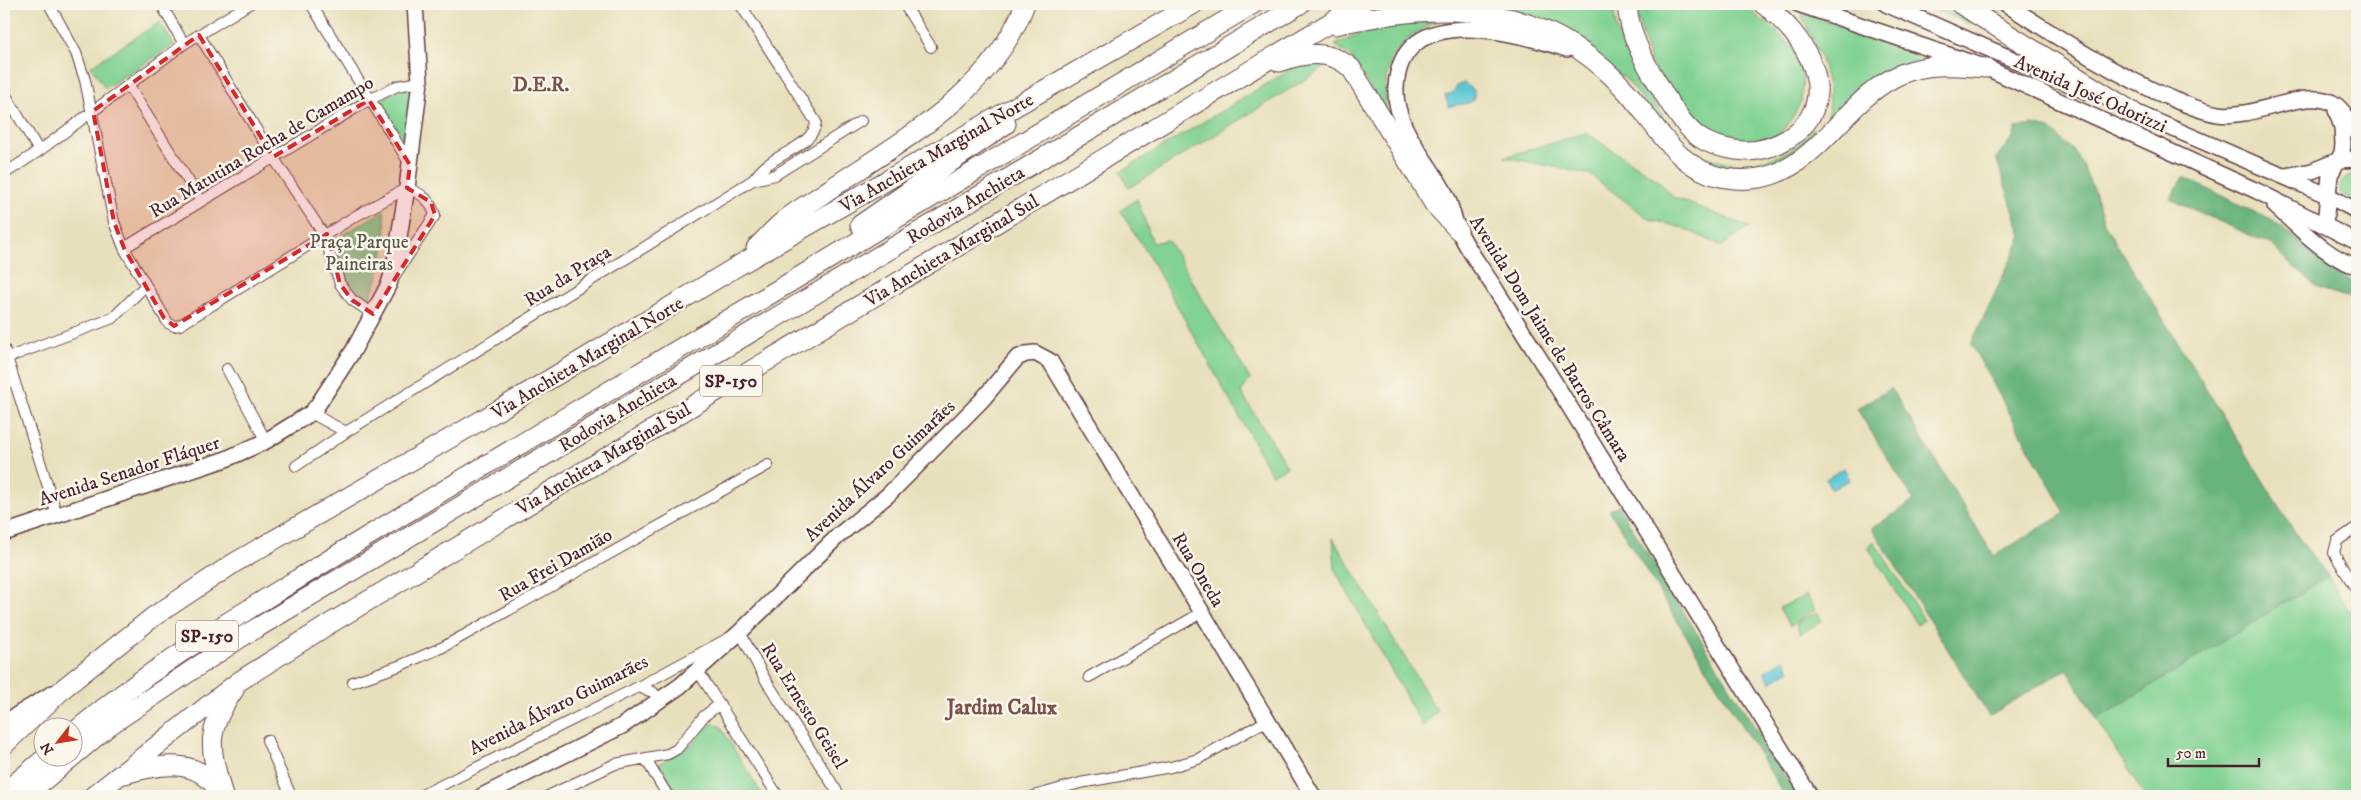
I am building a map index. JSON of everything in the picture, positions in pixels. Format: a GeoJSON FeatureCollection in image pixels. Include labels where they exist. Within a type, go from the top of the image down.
{"type":"FeatureCollection","features":[{"type":"Feature","properties":{"kind":"highway"},"geometry":{"type":"LineString","coordinates":[[741,264],[781,223],[910,135],[959,96],[995,60],[1009,39],[1025,4]]}},
{"type":"Feature","properties":{"kind":"highway","name":"Via Anchieta Marginal Norte"},"geometry":{"type":"LineString","coordinates":[[4,744],[65,686],[153,617],[234,563],[487,417],[741,264],[1194,4]]}},
{"type":"Feature","properties":{"kind":"highway","name":"Rodovia Anchieta"},"geometry":{"type":"LineString","coordinates":[[82,725],[99,711],[199,641],[348,548],[1253,4]]}},
{"type":"Feature","properties":{"kind":"highway","name":"Rodovia Anchieta"},"geometry":{"type":"LineString","coordinates":[[82,749],[110,725],[240,638],[1300,4]]}},
{"type":"Feature","properties":{"kind":"highway","name":"Via Anchieta Marginal Sul"},"geometry":{"type":"LineString","coordinates":[[93,796],[240,680],[401,579],[1361,4]]}},
{"type":"Feature","properties":{"kind":"highway"},"geometry":{"type":"LineString","coordinates":[[1627,4],[1632,35],[1666,97],[1692,131],[1714,145],[1750,151],[1762,150],[1782,142],[1799,130],[1808,120],[1814,108],[1816,93],[1816,78],[1808,52],[1798,36],[1785,21],[1763,4]]}},
{"type":"Feature","properties":{"kind":"highway"},"geometry":{"type":"LineString","coordinates":[[1960,4],[2133,112]]}},
{"type":"Feature","properties":{"kind":"highway"},"geometry":{"type":"LineString","coordinates":[[1319,29],[1404,12],[1437,10],[1480,11],[1502,14],[1535,25],[1569,43],[1587,56],[1629,94],[1670,147],[1686,162],[1713,174],[1744,179],[1768,176],[1798,162],[1827,138],[1878,88],[1901,74],[1936,65],[1987,68]]}},
{"type":"Feature","properties":{"kind":"highway"},"geometry":{"type":"LineString","coordinates":[[1227,84],[1306,54],[1330,56],[1347,64],[1361,82],[1434,204],[1458,230]]}},
{"type":"Feature","properties":{"kind":"highway"},"geometry":{"type":"LineString","coordinates":[[674,353],[743,298],[852,231],[1103,56]]}},
{"type":"Feature","properties":{"kind":"highway"},"geometry":{"type":"LineString","coordinates":[[1816,93],[1821,108],[1821,124],[1827,138]]}},
{"type":"Feature","properties":{"kind":"highway"},"geometry":{"type":"LineString","coordinates":[[222,796],[211,750],[211,735],[219,715],[240,680]]}},
{"type":"Feature","properties":{"kind":"highway"},"geometry":{"type":"LineString","coordinates":[[114,778],[158,766],[178,765],[202,774],[222,796]]}},
{"type":"Feature","properties":{"kind":"highway"},"geometry":{"type":"LineString","coordinates":[[4,793],[33,768]]}},
{"type":"Feature","properties":{"kind":"highway","name":"Rodovia Anchieta"},"geometry":{"type":"LineString","coordinates":[[25,796],[59,768]]}},
{"type":"Feature","properties":{"kind":"street"},"geometry":{"type":"LineString","coordinates":[[48,4],[76,53],[86,80],[114,222],[124,248],[168,323],[174,326],[180,325],[324,235],[407,188],[419,192],[431,202],[436,215],[389,284],[353,351],[311,413],[346,432]]}},
{"type":"Feature","properties":{"kind":"street"},"geometry":{"type":"LineString","coordinates":[[161,4],[184,44]]}},
{"type":"Feature","properties":{"kind":"street"},"geometry":{"type":"LineString","coordinates":[[4,174],[93,112],[184,44],[249,4]]}},
{"type":"Feature","properties":{"kind":"street"},"geometry":{"type":"LineString","coordinates":[[311,4],[410,165]]}},
{"type":"Feature","properties":{"kind":"street"},"geometry":{"type":"LineString","coordinates":[[389,284],[397,254],[420,82],[415,4]]}},
{"type":"Feature","properties":{"kind":"street"},"geometry":{"type":"LineString","coordinates":[[740,4],[816,122],[816,127],[807,139],[768,163],[753,180]]}},
{"type":"Feature","properties":{"kind":"street"},"geometry":{"type":"LineString","coordinates":[[904,4],[931,47]]}},
{"type":"Feature","properties":{"kind":"street","name":"Avenida José Odorizzi"},"geometry":{"type":"LineString","coordinates":[[1798,4],[1987,68],[2257,190],[2357,242]]}},
{"type":"Feature","properties":{"kind":"street","name":"Avenida José Odorizzi"},"geometry":{"type":"LineString","coordinates":[[1886,4],[2284,176],[2357,211]]}},
{"type":"Feature","properties":{"kind":"street"},"geometry":{"type":"LineString","coordinates":[[2006,4],[2131,79],[2157,92],[2205,111],[2216,114],[2236,115],[2303,99],[2332,103],[2342,110],[2357,132]]}},
{"type":"Feature","properties":{"kind":"street","name":"Avenida Dom Jaime de Barros Câmara"},"geometry":{"type":"LineString","coordinates":[[1587,56],[1530,38],[1465,28],[1434,32],[1418,41],[1399,70],[1396,88],[1397,105],[1405,126],[1446,196],[1458,230],[1543,363],[1810,796]]}},
{"type":"Feature","properties":{"kind":"street"},"geometry":{"type":"LineString","coordinates":[[199,35],[273,157],[324,235],[340,284],[352,300],[373,314]]}},
{"type":"Feature","properties":{"kind":"street","name":"Rua Matutina Rocha de Camampo"},"geometry":{"type":"LineString","coordinates":[[124,248],[369,100],[396,86],[420,82]]}},
{"type":"Feature","properties":{"kind":"street"},"geometry":{"type":"LineString","coordinates":[[128,85],[201,202]]}},
{"type":"Feature","properties":{"kind":"street"},"geometry":{"type":"LineString","coordinates":[[4,92],[39,151]]}},
{"type":"Feature","properties":{"kind":"street"},"geometry":{"type":"LineString","coordinates":[[2324,224],[2329,196],[2330,175],[2342,153],[2343,133],[2332,103]]}},
{"type":"Feature","properties":{"kind":"street","name":"Rua da Praça"},"geometry":{"type":"LineString","coordinates":[[296,466],[346,432],[753,180],[775,175],[861,121]]}},
{"type":"Feature","properties":{"kind":"street"},"geometry":{"type":"LineString","coordinates":[[2284,176],[2312,171],[2339,160],[2357,159]]}},
{"type":"Feature","properties":{"kind":"street"},"geometry":{"type":"LineString","coordinates":[[2257,190],[2330,252],[2346,262],[2357,266]]}},
{"type":"Feature","properties":{"kind":"street"},"geometry":{"type":"LineString","coordinates":[[57,515],[5,355],[113,318],[145,286]]}},
{"type":"Feature","properties":{"kind":"street","name":"Avenida Álvaro Guimarães"},"geometry":{"type":"LineString","coordinates":[[482,796],[606,735],[661,700],[740,632],[839,535],[888,495],[982,400],[1017,358],[1035,353],[1050,361]]}},
{"type":"Feature","properties":{"kind":"street","name":"Rua Oneda"},"geometry":{"type":"LineString","coordinates":[[1050,361],[1313,796]]}},
{"type":"Feature","properties":{"kind":"street"},"geometry":{"type":"LineString","coordinates":[[227,369],[266,441]]}},
{"type":"Feature","properties":{"kind":"street","name":"Avenida Senador Fláquer"},"geometry":{"type":"LineString","coordinates":[[4,532],[226,459],[266,441],[311,413]]}},
{"type":"Feature","properties":{"kind":"street","name":"Rua Frei Damião"},"geometry":{"type":"LineString","coordinates":[[354,682],[406,664],[442,647],[768,465]]}},
{"type":"Feature","properties":{"kind":"street"},"geometry":{"type":"LineString","coordinates":[[2357,527],[2344,535],[2334,547],[2334,553],[2357,591]]}},
{"type":"Feature","properties":{"kind":"street"},"geometry":{"type":"LineString","coordinates":[[1089,677],[1201,612]]}},
{"type":"Feature","properties":{"kind":"street","name":"Avenida Álvaro Guimarães"},"geometry":{"type":"LineString","coordinates":[[420,796],[638,687],[740,632]]}},
{"type":"Feature","properties":{"kind":"street","name":"Rua Ernesto Geisel"},"geometry":{"type":"LineString","coordinates":[[740,632],[765,679],[840,796]]}},
{"type":"Feature","properties":{"kind":"street"},"geometry":{"type":"LineString","coordinates":[[698,670],[778,796]]}},
{"type":"Feature","properties":{"kind":"street"},"geometry":{"type":"LineString","coordinates":[[4,723],[24,708],[65,686]]}},
{"type":"Feature","properties":{"kind":"street"},"geometry":{"type":"LineString","coordinates":[[638,687],[653,692],[661,700]]}},
{"type":"Feature","properties":{"kind":"street"},"geometry":{"type":"LineString","coordinates":[[548,796],[615,764],[646,760],[668,754],[677,749],[704,716],[720,704]]}},
{"type":"Feature","properties":{"kind":"street"},"geometry":{"type":"LineString","coordinates":[[1034,796],[1080,783],[1171,767],[1198,759],[1268,720]]}},
{"type":"Feature","properties":{"kind":"street"},"geometry":{"type":"LineString","coordinates":[[266,740],[291,796]]}},
{"type":"Feature","properties":{"kind":"street"},"geometry":{"type":"LineString","coordinates":[[646,760],[668,796]]}},
{"type":"Feature","properties":{"kind":"highlighted area"},"geometry":{"type":"Polygon","coordinates":[[[199,35],[273,157],[369,100],[410,165],[407,188],[431,202],[435,215],[373,314],[352,300],[340,284],[327,234],[174,326],[164,318],[124,248],[114,222],[93,111],[199,35]]]}},
{"type":"Feature","properties":{"kind":"green space"},"geometry":{"type":"Polygon","coordinates":[[[1480,4],[1614,4],[1619,38],[1632,65],[1663,117],[1687,147],[1712,159],[1736,163],[1760,162],[1794,148],[1813,129],[1816,140],[1786,165],[1738,174],[1692,160],[1626,79],[1514,12],[1480,4]]]}},
{"type":"Feature","properties":{"kind":"green space"},"geometry":{"type":"Polygon","coordinates":[[[1634,4],[1736,4],[1752,12],[1777,32],[1796,52],[1803,77],[1801,102],[1788,125],[1777,135],[1763,143],[1730,145],[1699,130],[1650,62],[1634,4]]]}},
{"type":"Feature","properties":{"kind":"green space"},"geometry":{"type":"Polygon","coordinates":[[[1920,4],[1951,4],[1971,16],[1970,24],[1920,4]]]}},
{"type":"Feature","properties":{"kind":"green space"},"geometry":{"type":"Polygon","coordinates":[[[1800,12],[1926,57],[1866,85],[1850,99],[1833,124],[1828,122],[1829,89],[1821,59],[1800,12]]]}},
{"type":"Feature","properties":{"kind":"green space"},"geometry":{"type":"Polygon","coordinates":[[[1438,21],[1410,38],[1394,56],[1386,80],[1386,112],[1351,57],[1335,45],[1377,27],[1438,21]]]}},
{"type":"Feature","properties":{"kind":"green space"},"geometry":{"type":"Polygon","coordinates":[[[160,22],[174,45],[105,88],[91,66],[160,22]]]}},
{"type":"Feature","properties":{"kind":"green space"},"geometry":{"type":"Polygon","coordinates":[[[1308,59],[1327,66],[1129,188],[1120,172],[1308,59]]]}},
{"type":"Feature","properties":{"kind":"green space"},"geometry":{"type":"Polygon","coordinates":[[[413,86],[408,136],[401,136],[381,101],[393,92],[413,86]]]}},
{"type":"Feature","properties":{"kind":"green space"},"geometry":{"type":"Polygon","coordinates":[[[2033,125],[2050,129],[2077,154],[2094,191],[2105,225],[2298,537],[2328,576],[2097,719],[2066,669],[1989,716],[1872,528],[1914,501],[1857,409],[1891,388],[1994,556],[2065,513],[1971,344],[2022,236],[1996,158],[2013,137],[2016,128],[2033,125]]]}},
{"type":"Feature","properties":{"kind":"green space"},"geometry":{"type":"Polygon","coordinates":[[[1586,133],[1658,180],[1673,197],[1749,227],[1722,246],[1683,228],[1649,219],[1589,174],[1504,157],[1586,133]]]}},
{"type":"Feature","properties":{"kind":"green space"},"geometry":{"type":"Polygon","coordinates":[[[2349,175],[2357,176],[2357,203],[2340,193],[2340,184],[2349,175]]]}},
{"type":"Feature","properties":{"kind":"green space"},"geometry":{"type":"Polygon","coordinates":[[[2183,177],[2273,221],[2348,279],[2357,282],[2357,300],[2320,289],[2297,270],[2272,245],[2170,199],[2183,177]]]}},
{"type":"Feature","properties":{"kind":"green space"},"geometry":{"type":"Polygon","coordinates":[[[1137,199],[1153,243],[1168,240],[1250,379],[1241,392],[1287,467],[1272,475],[1148,254],[1120,211],[1137,199]]]}},
{"type":"Feature","properties":{"kind":"green space","name":"Praça Parque Paineiras"},"geometry":{"type":"Polygon","coordinates":[[[384,211],[385,246],[377,280],[368,301],[352,289],[343,275],[335,239],[384,211]]]}},
{"type":"Feature","properties":{"kind":"green space"},"geometry":{"type":"Polygon","coordinates":[[[1618,505],[1797,796],[1785,796],[1609,510],[1618,505]]]}},
{"type":"Feature","properties":{"kind":"green space"},"geometry":{"type":"Polygon","coordinates":[[[1333,538],[1437,711],[1423,727],[1335,570],[1333,538]]]}},
{"type":"Feature","properties":{"kind":"green space"},"geometry":{"type":"Polygon","coordinates":[[[1874,541],[1924,620],[1917,625],[1868,547],[1874,541]]]}},
{"type":"Feature","properties":{"kind":"green space"},"geometry":{"type":"Polygon","coordinates":[[[2328,576],[2357,623],[2357,796],[2145,796],[2097,719],[2328,576]]]}},
{"type":"Feature","properties":{"kind":"green space"},"geometry":{"type":"Polygon","coordinates":[[[1807,595],[1815,610],[1790,626],[1779,608],[1807,595]]]}},
{"type":"Feature","properties":{"kind":"green space"},"geometry":{"type":"Polygon","coordinates":[[[1817,612],[1822,621],[1800,634],[1796,624],[1817,612]]]}},
{"type":"Feature","properties":{"kind":"green space"},"geometry":{"type":"Polygon","coordinates":[[[714,723],[720,726],[763,796],[679,796],[659,764],[696,741],[704,728],[714,723]]]}},
{"type":"Feature","properties":{"kind":"water"},"geometry":{"type":"Polygon","coordinates":[[[1464,83],[1474,90],[1474,100],[1449,107],[1445,95],[1452,94],[1458,85],[1464,83]]]}},
{"type":"Feature","properties":{"kind":"water"},"geometry":{"type":"Polygon","coordinates":[[[1844,468],[1850,480],[1831,489],[1826,479],[1844,468]]]}},
{"type":"Feature","properties":{"kind":"water"},"geometry":{"type":"Polygon","coordinates":[[[1784,659],[1790,670],[1771,682],[1764,672],[1784,659]]]}},
{"type":"Feature","properties":{"kind":"district","name":"D.E.R."},"geometry":{"type":"Point","coordinates":[541,84]}},
{"type":"Feature","properties":{"kind":"district","name":"Jardim Calux"},"geometry":{"type":"Point","coordinates":[1002,707]}}]}
